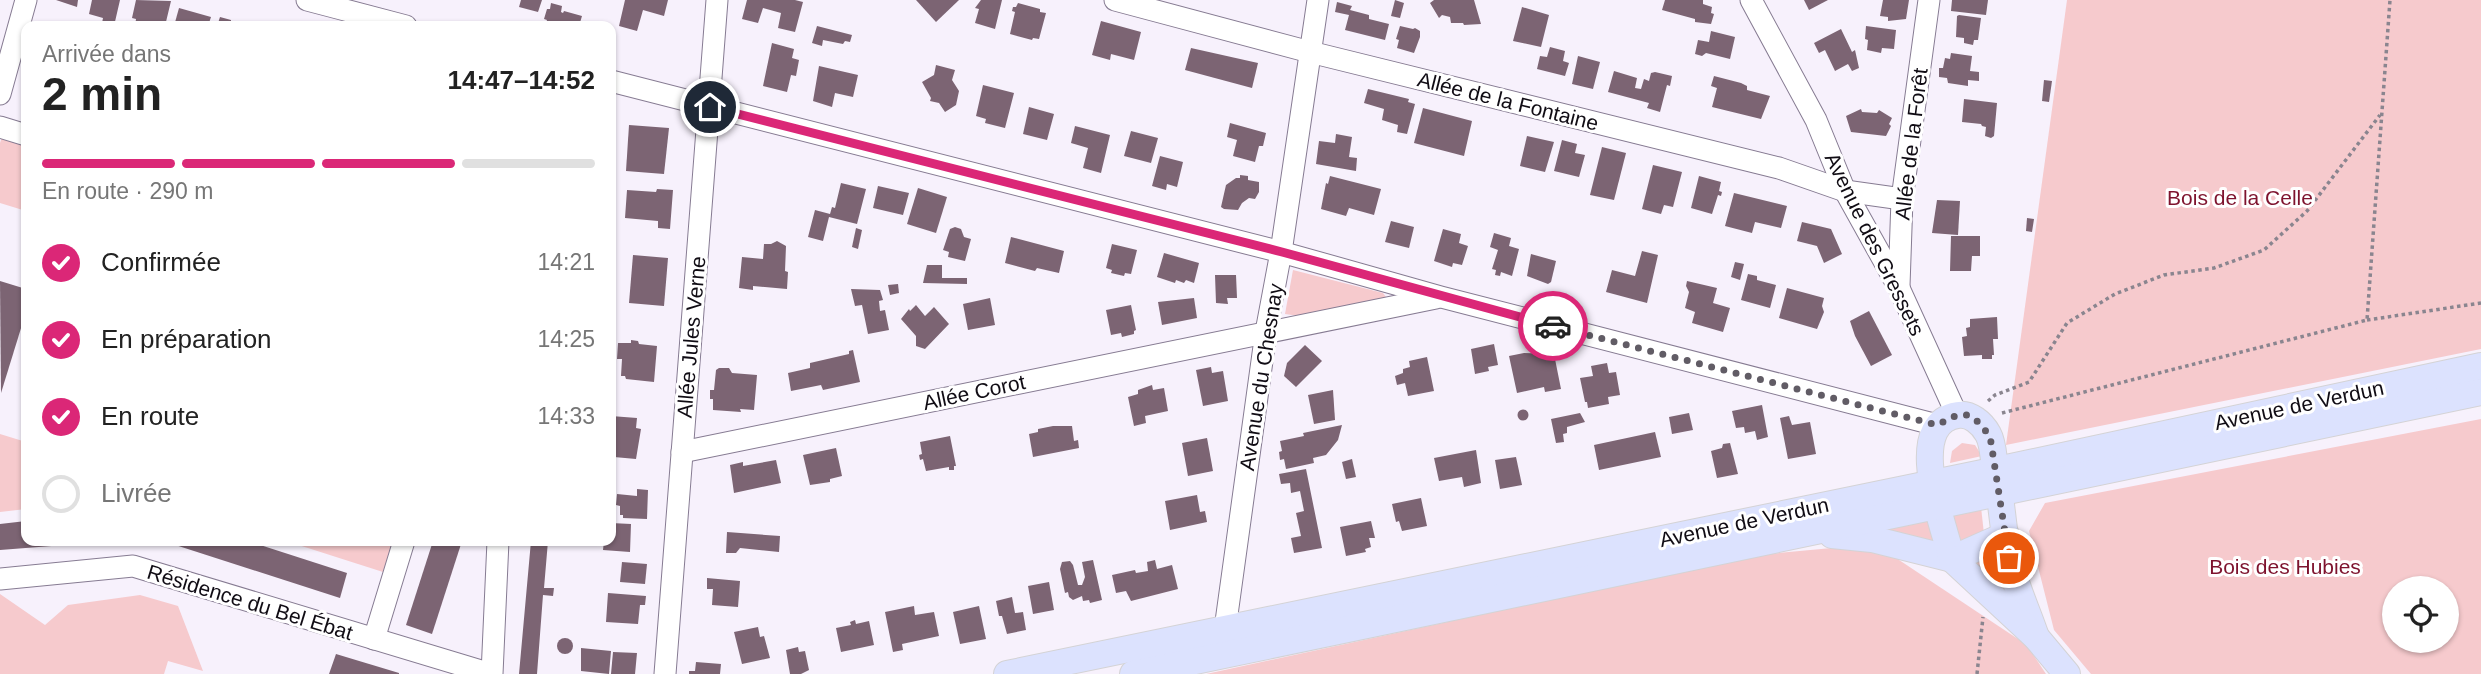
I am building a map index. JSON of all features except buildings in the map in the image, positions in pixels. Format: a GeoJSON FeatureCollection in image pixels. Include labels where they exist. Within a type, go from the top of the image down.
{"type":"FeatureCollection","features":[{"type":"Feature","properties":{"kind":"main road","name":"Avenue de Verdun"},"geometry":{"type":"LineString","coordinates":[[1998,480],[2481,366]]}},
{"type":"Feature","properties":{"kind":"main road","name":"Avenue de Verdun"},"geometry":{"type":"LineString","coordinates":[[1007,674],[1225,629],[1998,480],[2481,391]]}},
{"type":"Feature","properties":{"kind":"main road"},"geometry":{"type":"LineString","coordinates":[[1952,559],[1935,493],[1930,440],[1957,420],[1990,436],[2009,558],[2036,637]]}},
{"type":"Feature","properties":{"kind":"main road","name":"Avenue de Verdun"},"geometry":{"type":"LineString","coordinates":[[1133,674],[1810,532],[1935,493]]}},
{"type":"Feature","properties":{"kind":"main road"},"geometry":{"type":"LineString","coordinates":[[1810,532],[1872,539],[1952,559],[2036,637],[2067,674]]}},
{"type":"Feature","properties":{"kind":"main road"},"geometry":{"type":"LineString","coordinates":[[1952,559],[2006,535]]}},
{"type":"Feature","properties":{"kind":"main road"},"geometry":{"type":"LineString","coordinates":[[1892,544],[1985,590]]}},
{"type":"Feature","properties":{"kind":"street"},"geometry":{"type":"LineString","coordinates":[[21,21],[26,0]]}},
{"type":"Feature","properties":{"kind":"street"},"geometry":{"type":"LineString","coordinates":[[307,0],[387,21]]}},
{"type":"Feature","properties":{"kind":"street","name":"Allée Jules Verne"},"geometry":{"type":"LineString","coordinates":[[665,674],[717,0]]}},
{"type":"Feature","properties":{"kind":"street","name":"Allée de la Fontaine"},"geometry":{"type":"LineString","coordinates":[[1115,0],[1310,52],[1779,168],[1845,191],[1902,199]]}},
{"type":"Feature","properties":{"kind":"street","name":"Avenue du Chesnay"},"geometry":{"type":"LineString","coordinates":[[1225,629],[1266,332],[1282,252],[1318,0]]}},
{"type":"Feature","properties":{"kind":"street","name":"Avenue des Gressets"},"geometry":{"type":"LineString","coordinates":[[1751,0],[1816,120],[1845,191],[1899,288],[1957,420]]}},
{"type":"Feature","properties":{"kind":"street","name":"Allée de la Forêt"},"geometry":{"type":"LineString","coordinates":[[1899,288],[1902,199],[1929,0]]}},
{"type":"Feature","properties":{"kind":"street"},"geometry":{"type":"LineString","coordinates":[[0,94],[12,65],[21,23]]}},
{"type":"Feature","properties":{"kind":"street"},"geometry":{"type":"LineString","coordinates":[[616,81],[1282,252],[1441,297],[1957,420]]}},
{"type":"Feature","properties":{"kind":"street"},"geometry":{"type":"LineString","coordinates":[[0,127],[21,133]]}},
{"type":"Feature","properties":{"kind":"street","name":"Allée Corot"},"geometry":{"type":"LineString","coordinates":[[682,452],[1441,297]]}},
{"type":"Feature","properties":{"kind":"street","name":"Résidence du Bel Ébat"},"geometry":{"type":"LineString","coordinates":[[374,639],[402,546]]}},
{"type":"Feature","properties":{"kind":"street","name":"Résidence du Bel Ébat"},"geometry":{"type":"LineString","coordinates":[[0,579],[133,566],[492,674],[498,546]]}},
{"type":"Feature","properties":{"kind":"path"},"geometry":{"type":"LineString","coordinates":[[2367,320],[2390,0]]}},
{"type":"Feature","properties":{"kind":"path"},"geometry":{"type":"LineString","coordinates":[[1957,420],[1995,395],[2029,382],[2067,323],[2115,294],[2164,275],[2214,268],[2264,250],[2307,211],[2382,113]]}},
{"type":"Feature","properties":{"kind":"path"},"geometry":{"type":"LineString","coordinates":[[1957,420],[2367,320],[2481,303]]}},
{"type":"Feature","properties":{"kind":"path"},"geometry":{"type":"LineString","coordinates":[[1977,674],[1985,590]]}},
{"type":"Feature","properties":{"kind":"green space","name":"Bois de la Celle"},"geometry":{"type":"Polygon","coordinates":[[[2067,0],[2481,0],[2481,349],[2006,445],[2067,0]]]}},
{"type":"Feature","properties":{"kind":"green space"},"geometry":{"type":"Polygon","coordinates":[[[2,137],[21,143],[21,209],[0,203],[2,137]]]}},
{"type":"Feature","properties":{"kind":"green space"},"geometry":{"type":"Polygon","coordinates":[[[1293,270],[1383,293],[1389,301],[1299,316],[1285,314],[1293,270]]]}},
{"type":"Feature","properties":{"kind":"green space","name":"Bois des Hubies"},"geometry":{"type":"Polygon","coordinates":[[[2481,419],[2481,674],[2091,674],[2054,630],[2029,531],[2045,503],[2481,419]]]}},
{"type":"Feature","properties":{"kind":"green space"},"geometry":{"type":"Polygon","coordinates":[[[0,434],[21,440],[21,510],[0,512],[0,434]]]}},
{"type":"Feature","properties":{"kind":"green space"},"geometry":{"type":"Polygon","coordinates":[[[1962,443],[1975,445],[1982,456],[1950,463],[1952,451],[1962,443]]]}},
{"type":"Feature","properties":{"kind":"green space"},"geometry":{"type":"Polygon","coordinates":[[[1981,507],[1984,534],[1959,545],[1952,513],[1981,507]]]}},
{"type":"Feature","properties":{"kind":"green space"},"geometry":{"type":"Polygon","coordinates":[[[1930,515],[1937,549],[1877,529],[1930,515]]]}},
{"type":"Feature","properties":{"kind":"green space"},"geometry":{"type":"Polygon","coordinates":[[[1875,544],[2027,645],[2046,674],[1206,674],[1758,555],[1875,544]]]}},
{"type":"Feature","properties":{"kind":"green space"},"geometry":{"type":"Polygon","coordinates":[[[302,546],[391,546],[383,572],[302,546]]]}},
{"type":"Feature","properties":{"kind":"green space"},"geometry":{"type":"Polygon","coordinates":[[[1990,554],[2008,591],[1971,562],[1990,554]]]}},
{"type":"Feature","properties":{"kind":"green space"},"geometry":{"type":"Polygon","coordinates":[[[0,594],[45,625],[68,605],[140,595],[178,606],[203,671],[168,661],[164,674],[0,674],[0,594]]]}},
{"type":"Feature","properties":{"kind":"way so far"},"geometry":{"type":"LineString","coordinates":[[1553,326],[1937,425],[1957,415],[1967,415],[1976,420],[1990,436],[2009,558]]}},
{"type":"Feature","properties":{"kind":"route"},"geometry":{"type":"LineString","coordinates":[[710,107],[1282,252],[1553,326]]}}]}
